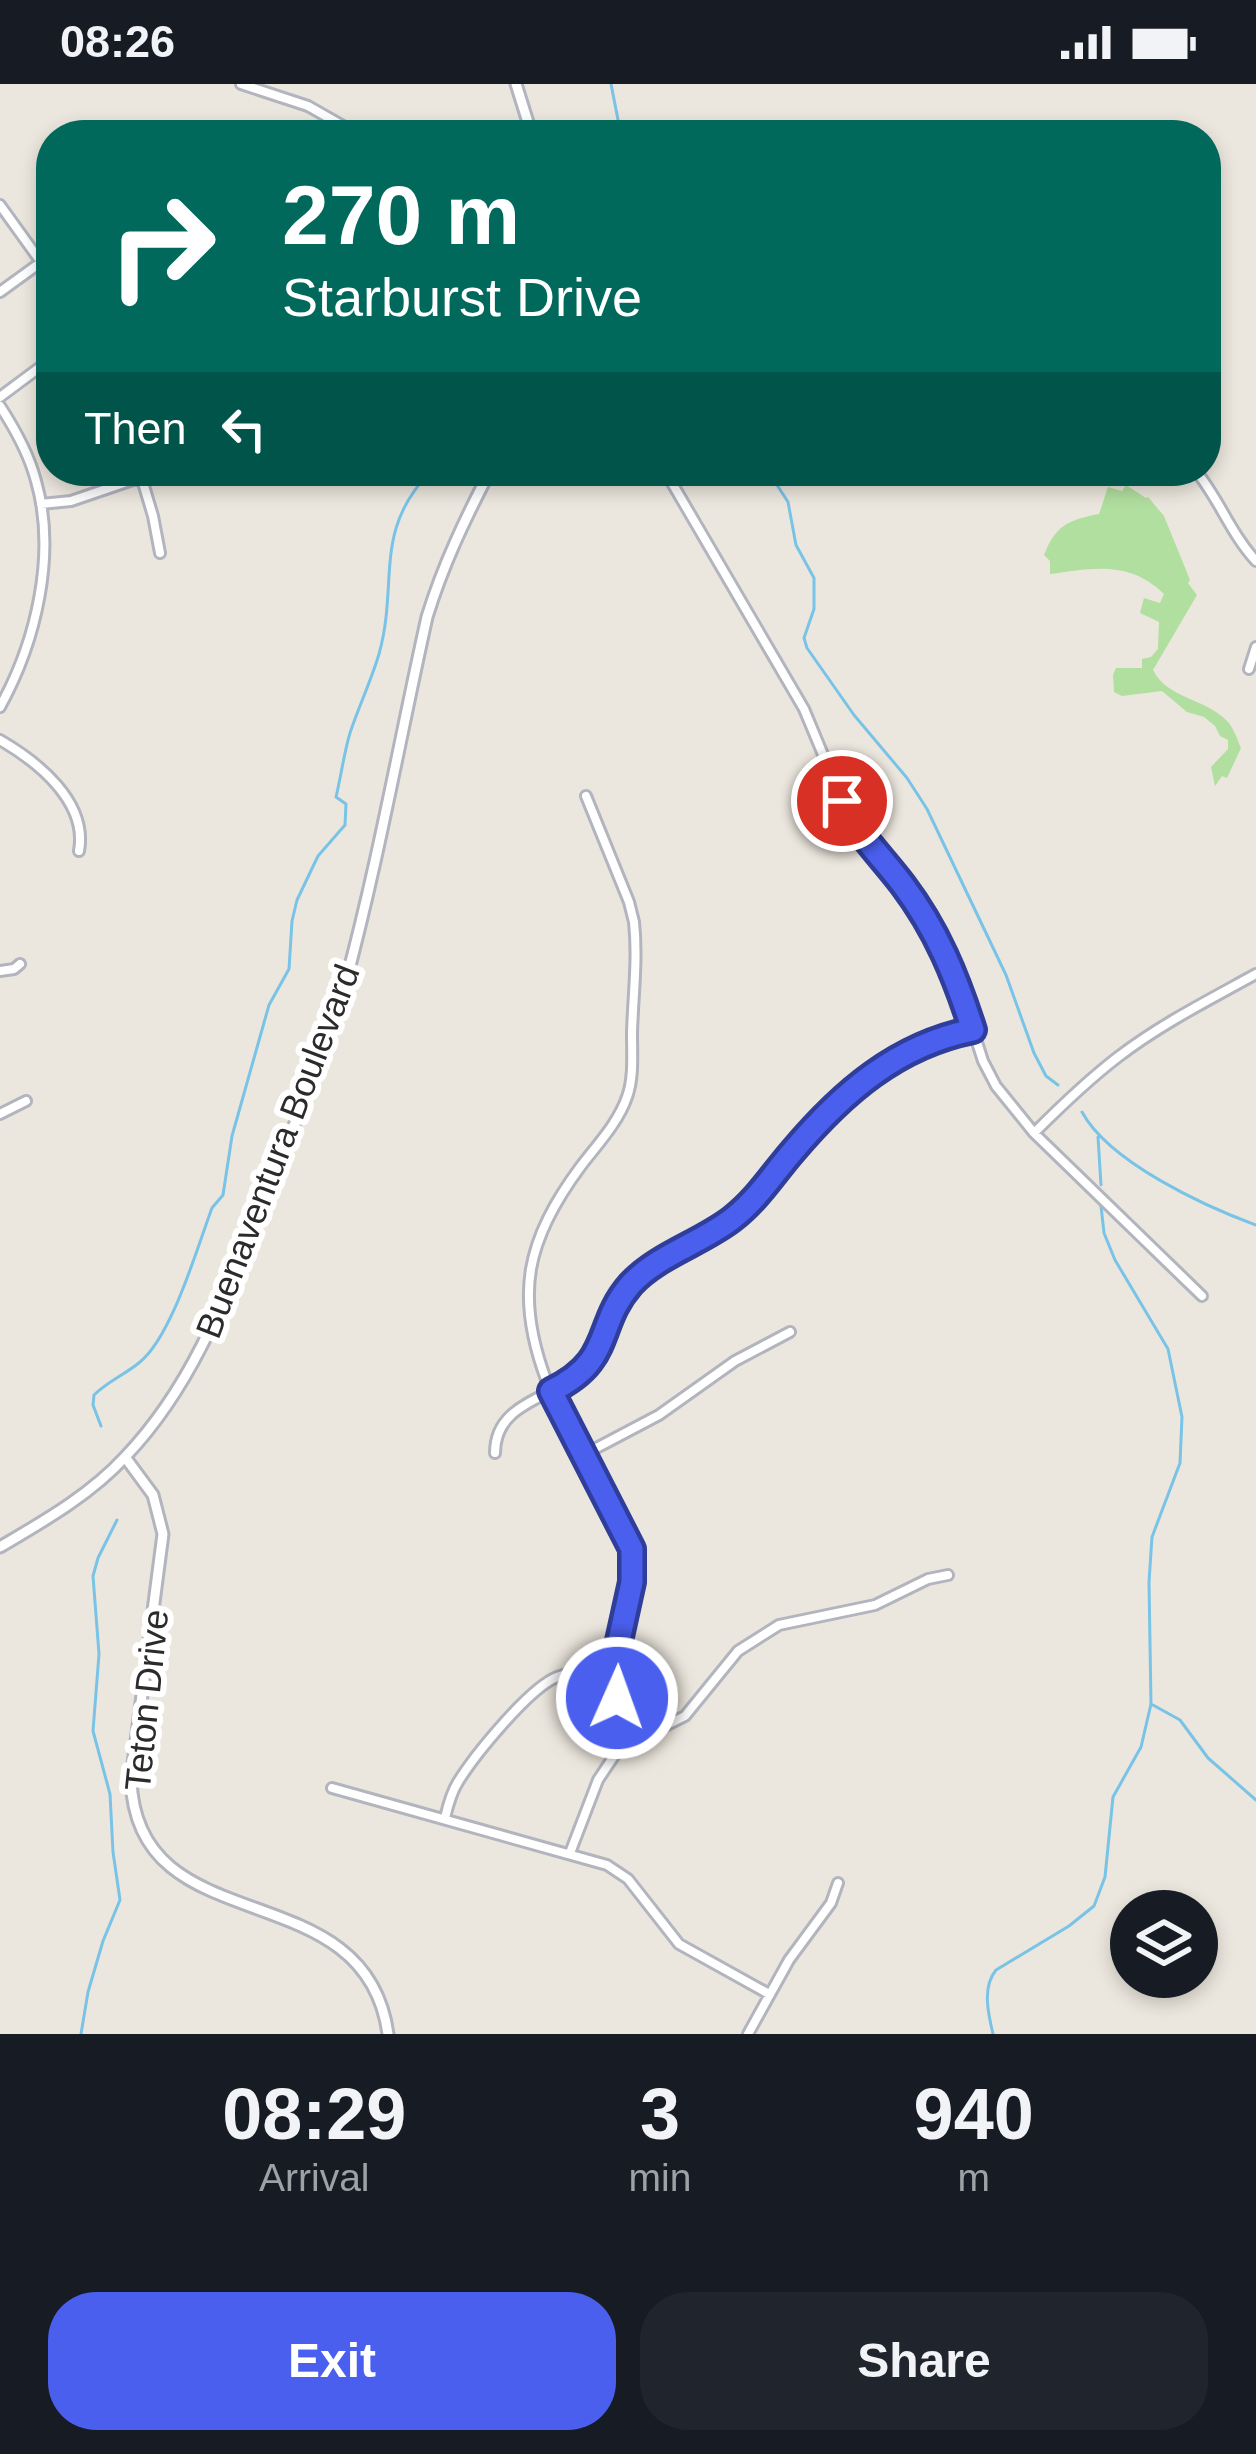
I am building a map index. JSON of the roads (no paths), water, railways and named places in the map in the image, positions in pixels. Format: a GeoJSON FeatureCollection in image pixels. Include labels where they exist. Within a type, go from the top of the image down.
{"type":"FeatureCollection","features":[{"type":"Feature","properties":{"kind":"main road"},"geometry":{"type":"LineString","coordinates":[[515,84],[527,120]]}},
{"type":"Feature","properties":{"kind":"main road","name":"Buenaventura Boulevard"},"geometry":{"type":"LineString","coordinates":[[0,1547],[79,1497],[125,1457],[156,1421],[212,1328],[337,1011],[427,617],[455,539],[482,486]]}},
{"type":"Feature","properties":{"kind":"main road","name":"Teton Drive"},"geometry":{"type":"LineString","coordinates":[[125,1457],[150,1490],[163,1534],[131,1779],[141,1828],[161,1859],[183,1878],[336,1944],[371,1983],[388,2034]]}},
{"type":"Feature","properties":{"kind":"street"},"geometry":{"type":"LineString","coordinates":[[241,84],[308,106],[333,120]]}},
{"type":"Feature","properties":{"kind":"street"},"geometry":{"type":"LineString","coordinates":[[0,205],[36,255]]}},
{"type":"Feature","properties":{"kind":"street"},"geometry":{"type":"LineString","coordinates":[[0,292],[36,266]]}},
{"type":"Feature","properties":{"kind":"street"},"geometry":{"type":"LineString","coordinates":[[0,397],[36,370]]}},
{"type":"Feature","properties":{"kind":"street"},"geometry":{"type":"LineString","coordinates":[[0,406],[36,478]]}},
{"type":"Feature","properties":{"kind":"street"},"geometry":{"type":"LineString","coordinates":[[0,707],[35,614],[43,548],[38,486]]}},
{"type":"Feature","properties":{"kind":"street"},"geometry":{"type":"LineString","coordinates":[[41,504],[71,501],[113,486]]}},
{"type":"Feature","properties":{"kind":"street"},"geometry":{"type":"LineString","coordinates":[[144,486],[160,553]]}},
{"type":"Feature","properties":{"kind":"street"},"geometry":{"type":"LineString","coordinates":[[673,486],[804,709],[846,810],[938,937],[996,1086],[1034,1133],[1202,1296]]}},
{"type":"Feature","properties":{"kind":"street"},"geometry":{"type":"LineString","coordinates":[[1208,486],[1256,561]]}},
{"type":"Feature","properties":{"kind":"street"},"geometry":{"type":"LineString","coordinates":[[1249,669],[1256,647]]}},
{"type":"Feature","properties":{"kind":"street"},"geometry":{"type":"LineString","coordinates":[[0,740],[38,765],[61,792],[79,825],[79,851]]}},
{"type":"Feature","properties":{"kind":"street"},"geometry":{"type":"LineString","coordinates":[[586,796],[634,922],[631,1080],[619,1114],[554,1206],[535,1250],[528,1296],[536,1353],[551,1391],[632,1549],[632,1582],[614,1672],[617,1698],[636,1741]]}},
{"type":"Feature","properties":{"kind":"street"},"geometry":{"type":"LineString","coordinates":[[0,971],[20,964]]}},
{"type":"Feature","properties":{"kind":"street"},"geometry":{"type":"LineString","coordinates":[[1034,1133],[1133,1046],[1256,974]]}},
{"type":"Feature","properties":{"kind":"street"},"geometry":{"type":"LineString","coordinates":[[494,1454],[495,1438],[504,1421],[578,1375],[595,1358],[618,1302],[637,1278],[739,1214],[868,1076],[909,1050],[973,1030]]}},
{"type":"Feature","properties":{"kind":"street"},"geometry":{"type":"LineString","coordinates":[[0,1114],[26,1101]]}},
{"type":"Feature","properties":{"kind":"street"},"geometry":{"type":"LineString","coordinates":[[585,1454],[659,1415],[735,1361],[790,1332]]}},
{"type":"Feature","properties":{"kind":"street"},"geometry":{"type":"LineString","coordinates":[[570,1853],[602,1772],[614,1756],[685,1716],[732,1656],[779,1625],[875,1605],[928,1579],[948,1575]]}},
{"type":"Feature","properties":{"kind":"street"},"geometry":{"type":"LineString","coordinates":[[445,1818],[462,1775],[538,1688],[564,1674],[614,1672]]}},
{"type":"Feature","properties":{"kind":"street"},"geometry":{"type":"LineString","coordinates":[[332,1787],[617,1870],[679,1944],[769,1994]]}},
{"type":"Feature","properties":{"kind":"street"},"geometry":{"type":"LineString","coordinates":[[748,2034],[802,1939],[831,1903],[838,1883]]}},
{"type":"Feature","properties":{"kind":"waterway"},"geometry":{"type":"LineString","coordinates":[[611,84],[618,120]]}},
{"type":"Feature","properties":{"kind":"waterway"},"geometry":{"type":"LineString","coordinates":[[101,1426],[94,1395],[140,1362],[163,1333],[212,1208],[223,1195],[232,1136],[269,1005],[289,969],[297,900],[318,856],[345,825],[346,804],[336,797],[350,733],[385,628],[394,537],[419,486]]}},
{"type":"Feature","properties":{"kind":"waterway"},"geometry":{"type":"LineString","coordinates":[[778,486],[788,502],[796,545],[814,578],[814,609],[804,638],[807,648],[927,809],[1006,975],[1034,1053],[1046,1076],[1058,1085]]}},
{"type":"Feature","properties":{"kind":"waterway"},"geometry":{"type":"LineString","coordinates":[[1082,1112],[1135,1165],[1185,1194],[1256,1225]]}},
{"type":"Feature","properties":{"kind":"waterway"},"geometry":{"type":"LineString","coordinates":[[1098,1137],[1101,1185]]}},
{"type":"Feature","properties":{"kind":"waterway"},"geometry":{"type":"LineString","coordinates":[[993,2034],[988,1992],[996,1970],[1094,1906],[1105,1877],[1113,1797],[1141,1747],[1151,1704],[1152,1537],[1180,1463],[1182,1417],[1168,1349],[1115,1260],[1104,1233],[1101,1206]]}},
{"type":"Feature","properties":{"kind":"waterway"},"geometry":{"type":"LineString","coordinates":[[81,2034],[88,1992],[120,1900],[110,1794],[93,1731],[99,1654],[93,1576],[117,1520]]}},
{"type":"Feature","properties":{"kind":"waterway"},"geometry":{"type":"LineString","coordinates":[[1153,1705],[1180,1720],[1208,1758],[1256,1800]]}}]}
